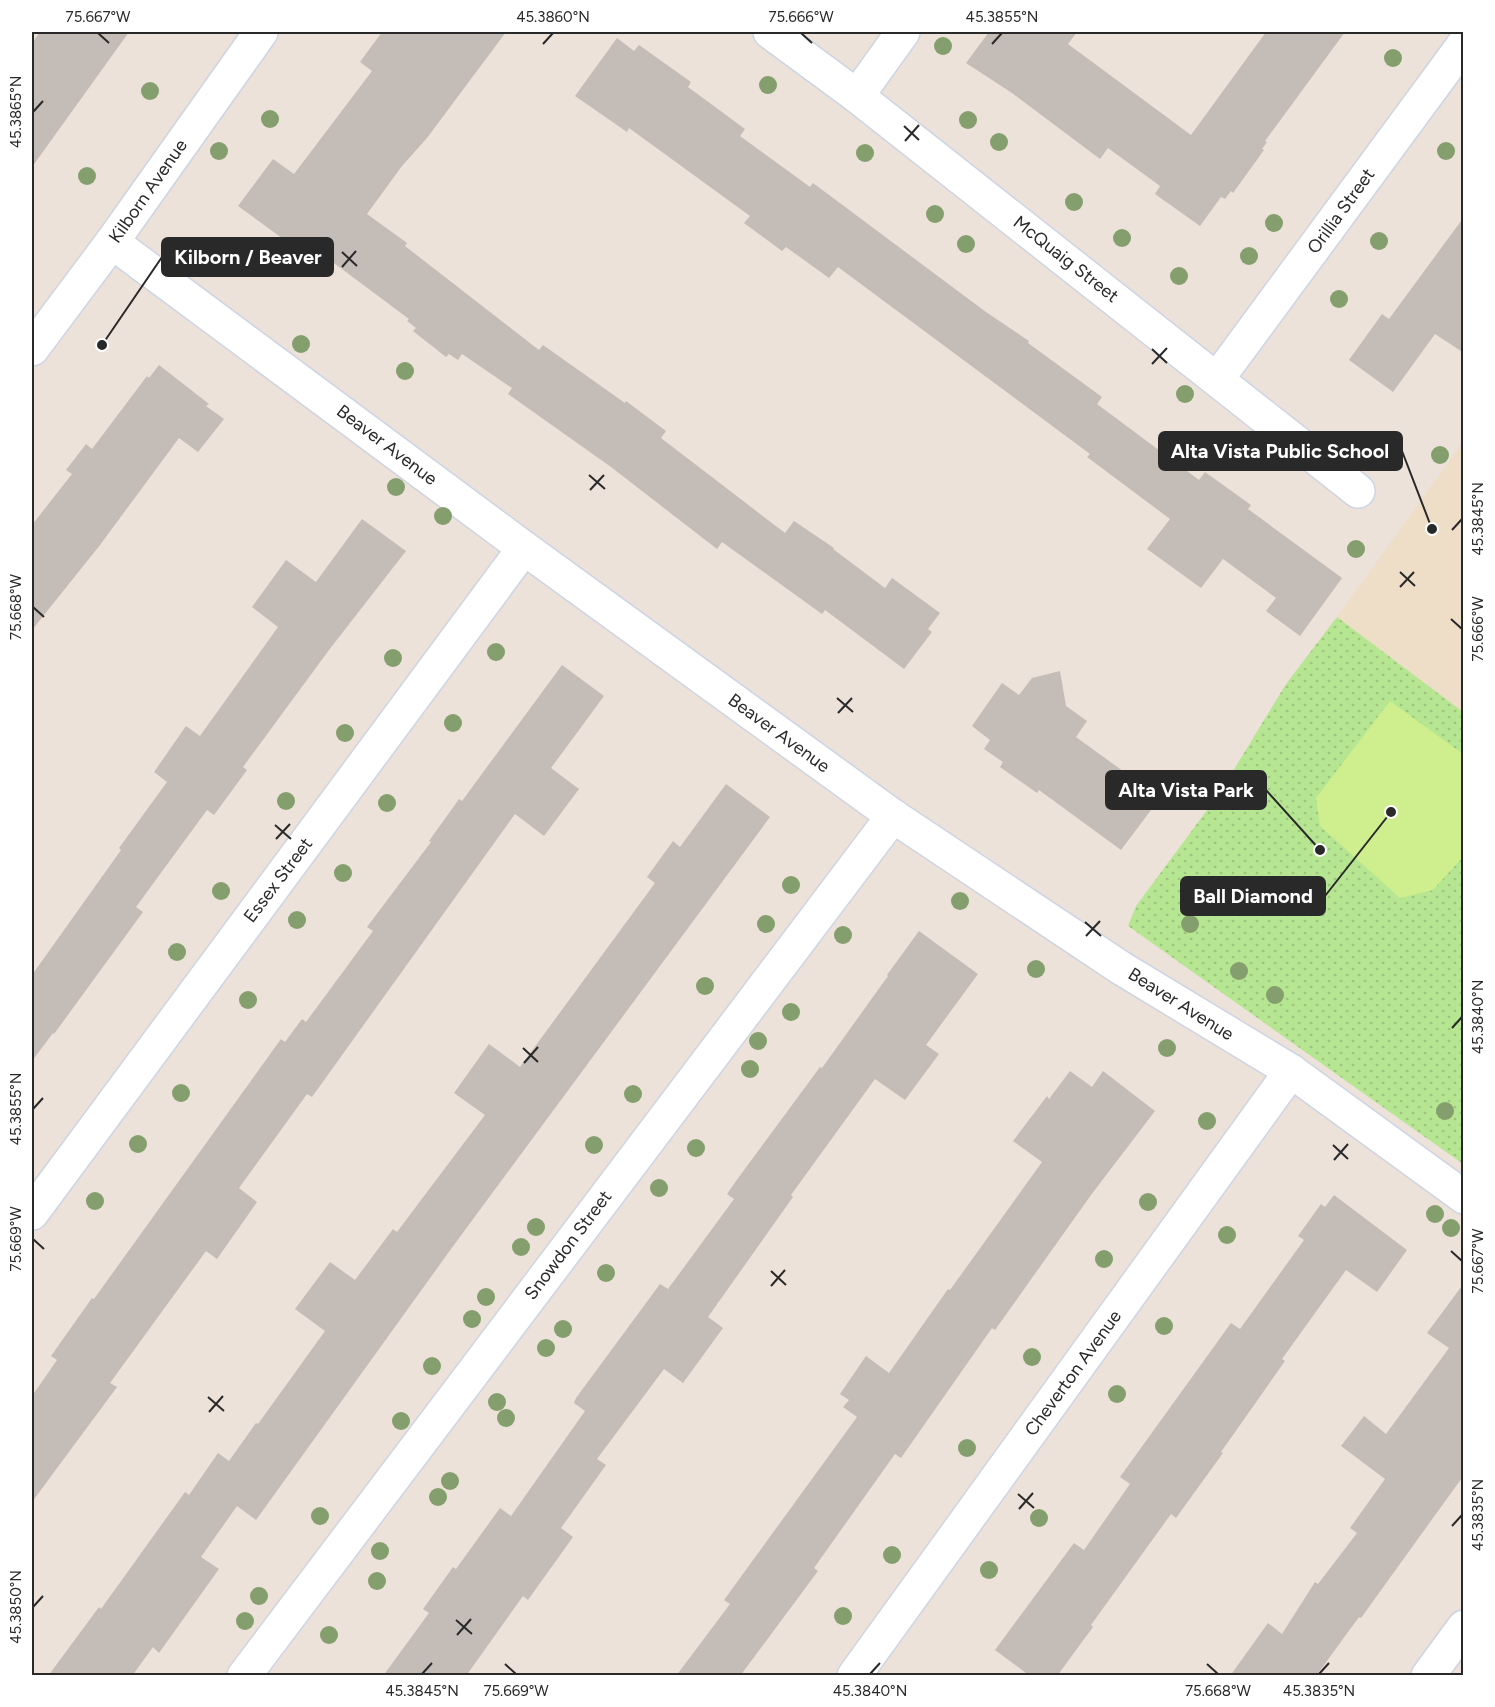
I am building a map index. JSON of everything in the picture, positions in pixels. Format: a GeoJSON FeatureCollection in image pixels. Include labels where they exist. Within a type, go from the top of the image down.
{"type":"FeatureCollection","features":[{"type":"Feature","properties":{"kind":"street","name":"Kilborn Avenue"},"geometry":{"type":"LineString","coordinates":[[32,349],[112,242],[261,32]]}},
{"type":"Feature","properties":{"kind":"street","name":"McQuaig Street"},"geometry":{"type":"LineString","coordinates":[[771,32],[857,96],[1218,378],[1358,491]]}},
{"type":"Feature","properties":{"kind":"street"},"geometry":{"type":"LineString","coordinates":[[857,96],[903,32]]}},
{"type":"Feature","properties":{"kind":"street","name":"Orillia Street"},"geometry":{"type":"LineString","coordinates":[[1218,378],[1464,44]]}},
{"type":"Feature","properties":{"kind":"street","name":"Beaver Avenue"},"geometry":{"type":"LineString","coordinates":[[112,242],[524,548],[893,816],[1121,968],[1291,1071],[1464,1197]]}},
{"type":"Feature","properties":{"kind":"street","name":"Essex Street"},"geometry":{"type":"LineString","coordinates":[[32,1213],[524,548]]}},
{"type":"Feature","properties":{"kind":"street","name":"Snowdon Street"},"geometry":{"type":"LineString","coordinates":[[244,1676],[893,816]]}},
{"type":"Feature","properties":{"kind":"street","name":"Cheverton Avenue"},"geometry":{"type":"LineString","coordinates":[[854,1676],[1291,1071]]}},
{"type":"Feature","properties":{"kind":"street"},"geometry":{"type":"LineString","coordinates":[[1428,1676],[1464,1627]]}},
{"type":"Feature","properties":{"kind":"shaded area"},"geometry":{"type":"Polygon","coordinates":[[[1463,442],[1463,712],[1337,617],[1463,442]]]}},
{"type":"Feature","properties":{"kind":"green space"},"geometry":{"type":"Polygon","coordinates":[[[1337,617],[1463,712],[1463,1164],[1128,926],[1136,906],[1219,794],[1286,684],[1337,617]]]}},
{"type":"Feature","properties":{"kind":"green space"},"geometry":{"type":"Polygon","coordinates":[[[1390,701],[1463,754],[1463,857],[1433,890],[1400,898],[1320,826],[1316,798],[1390,701]]]}},
{"type":"Feature","properties":{"kind":"building"},"geometry":{"type":"Polygon","coordinates":[[[40,32],[129,32],[32,167],[32,43],[40,32]]]}},
{"type":"Feature","properties":{"kind":"building"},"geometry":{"type":"Polygon","coordinates":[[[382,32],[506,32],[367,214],[407,243],[405,246],[539,350],[543,345],[666,431],[661,438],[785,533],[794,521],[834,548],[885,588],[892,578],[940,613],[928,629],[932,632],[904,669],[825,610],[822,614],[722,542],[717,549],[611,467],[508,394],[512,388],[462,354],[458,360],[449,354],[446,357],[413,331],[416,328],[407,321],[409,319],[303,240],[297,249],[238,206],[273,159],[294,174],[372,71],[360,62],[382,32]]]}},
{"type":"Feature","properties":{"kind":"building"},"geometry":{"type":"Polygon","coordinates":[[[989,32],[1077,32],[1068,44],[1191,135],[1266,32],[1345,32],[1265,141],[1267,142],[1262,149],[1264,150],[1233,193],[1231,191],[1225,199],[1221,197],[1200,226],[1155,194],[1160,186],[1108,148],[1100,159],[1012,93],[966,63],[989,32]]]}},
{"type":"Feature","properties":{"kind":"building"},"geometry":{"type":"Polygon","coordinates":[[[617,38],[634,51],[639,45],[691,82],[688,87],[745,129],[740,136],[810,187],[813,183],[986,312],[1029,341],[1028,343],[1102,397],[1097,404],[1199,480],[1205,472],[1251,505],[1248,509],[1342,578],[1300,636],[1266,611],[1276,598],[1223,559],[1201,588],[1147,549],[1170,519],[1087,457],[1090,454],[838,267],[829,278],[786,247],[782,251],[744,223],[750,216],[629,128],[627,132],[575,96],[617,38]]]}},
{"type":"Feature","properties":{"kind":"building"},"geometry":{"type":"Polygon","coordinates":[[[1464,217],[1464,353],[1435,334],[1393,392],[1349,360],[1382,314],[1389,319],[1464,217]]]}},
{"type":"Feature","properties":{"kind":"building"},"geometry":{"type":"Polygon","coordinates":[[[159,365],[209,404],[206,406],[224,419],[198,452],[179,438],[100,545],[32,630],[32,525],[72,474],[66,470],[86,444],[92,449],[147,376],[149,378],[159,365]]]}},
{"type":"Feature","properties":{"kind":"building"},"geometry":{"type":"Polygon","coordinates":[[[362,519],[406,551],[329,650],[243,767],[247,770],[214,815],[207,810],[136,907],[143,912],[32,1061],[32,975],[167,782],[154,772],[186,726],[200,736],[278,627],[252,607],[286,560],[316,582],[362,519]]]}},
{"type":"Feature","properties":{"kind":"building"},"geometry":{"type":"Polygon","coordinates":[[[562,665],[604,696],[551,768],[579,789],[544,836],[515,814],[312,1097],[307,1094],[239,1188],[257,1202],[217,1259],[206,1251],[110,1383],[117,1387],[32,1502],[32,1396],[57,1360],[51,1356],[281,1039],[285,1042],[302,1019],[306,1022],[373,931],[367,927],[431,842],[429,841],[459,799],[462,801],[562,665]]]}},
{"type":"Feature","properties":{"kind":"building"},"geometry":{"type":"Polygon","coordinates":[[[1060,671],[1066,706],[1087,721],[1076,737],[1160,798],[1121,850],[1039,790],[1037,793],[1000,767],[1003,762],[984,749],[990,740],[972,726],[1002,683],[1019,695],[1032,678],[1060,671]]]}},
{"type":"Feature","properties":{"kind":"building"},"geometry":{"type":"Polygon","coordinates":[[[726,784],[770,817],[451,1249],[256,1520],[237,1506],[201,1557],[219,1569],[159,1653],[153,1647],[132,1676],[48,1676],[99,1607],[101,1609],[185,1492],[189,1495],[218,1453],[229,1461],[325,1331],[295,1309],[330,1262],[355,1280],[393,1229],[397,1232],[485,1115],[454,1093],[489,1044],[520,1067],[655,883],[647,877],[673,841],[680,847],[726,784]]]}},
{"type":"Feature","properties":{"kind":"building"},"geometry":{"type":"Polygon","coordinates":[[[919,931],[978,974],[926,1045],[939,1054],[905,1100],[875,1079],[791,1195],[793,1197],[708,1317],[723,1328],[683,1383],[664,1369],[597,1459],[606,1465],[561,1528],[573,1537],[528,1600],[523,1596],[466,1676],[383,1676],[429,1613],[423,1609],[453,1567],[456,1569],[500,1508],[511,1516],[585,1411],[574,1403],[576,1398],[660,1284],[668,1289],[734,1199],[727,1194],[736,1181],[820,1067],[822,1068],[919,931]]]}},
{"type":"Feature","properties":{"kind":"building"},"geometry":{"type":"Polygon","coordinates":[[[1070,1071],[1092,1087],[1103,1071],[1155,1111],[1091,1195],[995,1330],[992,1328],[901,1458],[895,1454],[814,1568],[818,1571],[740,1676],[676,1676],[730,1604],[724,1600],[857,1417],[843,1407],[849,1400],[840,1394],[866,1356],[889,1373],[1042,1162],[1013,1141],[1047,1096],[1049,1099],[1070,1071]]]}},
{"type":"Feature","properties":{"kind":"building"},"geometry":{"type":"Polygon","coordinates":[[[1334,1195],[1407,1250],[1377,1292],[1346,1270],[1282,1359],[1285,1361],[1221,1452],[1223,1453],[1176,1518],[1171,1514],[1057,1676],[1030,1676],[995,1650],[1074,1543],[1084,1550],[1130,1484],[1120,1477],[1231,1323],[1240,1329],[1304,1240],[1298,1236],[1321,1204],[1325,1207],[1334,1195]]]}},
{"type":"Feature","properties":{"kind":"building"},"geometry":{"type":"Polygon","coordinates":[[[1464,1283],[1464,1475],[1361,1618],[1359,1617],[1316,1676],[1230,1676],[1268,1623],[1282,1634],[1315,1582],[1318,1584],[1357,1533],[1350,1528],[1385,1479],[1341,1446],[1364,1416],[1386,1434],[1449,1348],[1427,1333],[1464,1283]]]}},
{"type":"Feature","properties":{"kind":"place","name":"Kilborn / Beaver"},"geometry":{"type":"Point","coordinates":[102,345]}},
{"type":"Feature","properties":{"kind":"place","name":"Alta Vista Public School"},"geometry":{"type":"Point","coordinates":[1432,529]}},
{"type":"Feature","properties":{"kind":"place","name":"Ball Diamond"},"geometry":{"type":"Point","coordinates":[1391,812]}},
{"type":"Feature","properties":{"kind":"place","name":"Alta Vista Park"},"geometry":{"type":"Point","coordinates":[1320,850]}}]}
